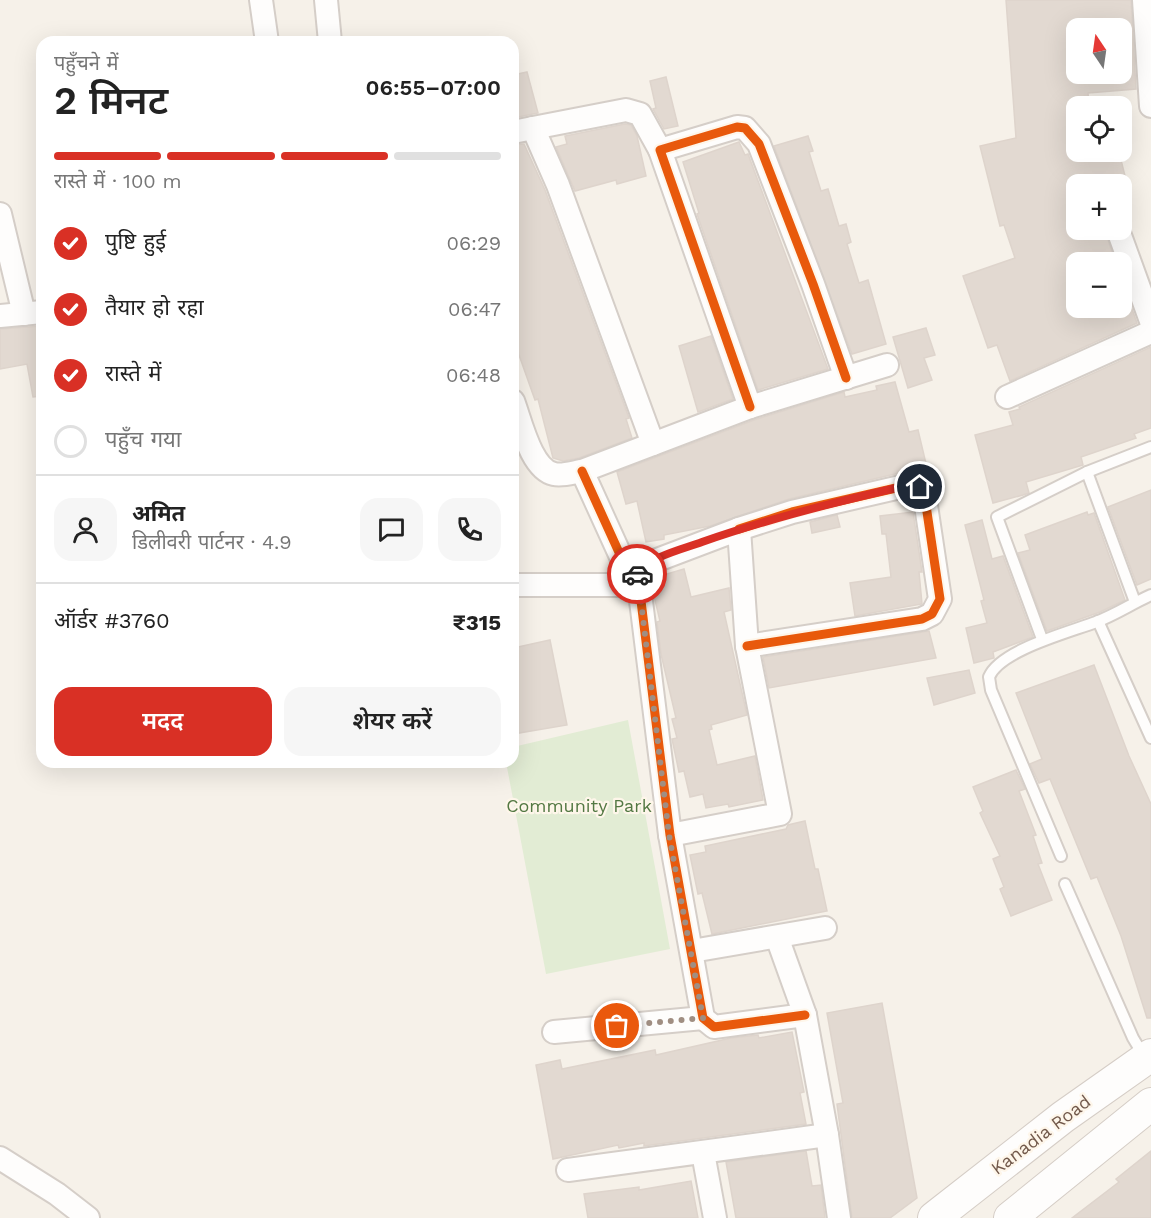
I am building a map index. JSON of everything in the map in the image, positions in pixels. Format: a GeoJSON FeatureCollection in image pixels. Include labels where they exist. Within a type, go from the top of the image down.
{"type":"FeatureCollection","features":[{"type":"Feature","properties":{"kind":"main road","name":"Kanadia Road"},"geometry":{"type":"LineString","coordinates":[[933,1218],[1064,1117],[1148,1056]]}},
{"type":"Feature","properties":{"kind":"main road"},"geometry":{"type":"LineString","coordinates":[[1010,1218],[1151,1104]]}},
{"type":"Feature","properties":{"kind":"main road"},"geometry":{"type":"LineString","coordinates":[[1064,1117],[1090,1153]]}},
{"type":"Feature","properties":{"kind":"street"},"geometry":{"type":"LineString","coordinates":[[261,0],[266,36]]}},
{"type":"Feature","properties":{"kind":"street"},"geometry":{"type":"LineString","coordinates":[[326,0],[329,36]]}},
{"type":"Feature","properties":{"kind":"street"},"geometry":{"type":"LineString","coordinates":[[1144,0],[1151,106]]}},
{"type":"Feature","properties":{"kind":"street"},"geometry":{"type":"LineString","coordinates":[[653,444],[558,185],[523,130],[626,110],[640,114],[660,150],[750,408]]}},
{"type":"Feature","properties":{"kind":"street"},"geometry":{"type":"LineString","coordinates":[[660,150],[737,127],[749,131],[759,144],[813,284],[846,378]]}},
{"type":"Feature","properties":{"kind":"street"},"geometry":{"type":"LineString","coordinates":[[0,214],[33,313],[0,316]]}},
{"type":"Feature","properties":{"kind":"street"},"geometry":{"type":"LineString","coordinates":[[1122,240],[1151,321]]}},
{"type":"Feature","properties":{"kind":"street"},"geometry":{"type":"LineString","coordinates":[[1007,397],[1151,332]]}},
{"type":"Feature","properties":{"kind":"street"},"geometry":{"type":"LineString","coordinates":[[519,417],[537,464],[546,472],[557,475],[582,471],[750,408],[886,364]]}},
{"type":"Feature","properties":{"kind":"street"},"geometry":{"type":"LineString","coordinates":[[582,471],[632,581],[640,593],[669,835],[703,1018],[714,1028],[805,1015]]}},
{"type":"Feature","properties":{"kind":"street"},"geometry":{"type":"LineString","coordinates":[[519,585],[618,585],[632,581],[644,565],[740,529],[831,503],[909,485],[920,487],[924,492],[940,599],[932,614],[922,619],[747,646]]}},
{"type":"Feature","properties":{"kind":"street"},"geometry":{"type":"LineString","coordinates":[[669,835],[780,814],[747,646],[740,529]]}},
{"type":"Feature","properties":{"kind":"street"},"geometry":{"type":"LineString","coordinates":[[692,951],[825,928]]}},
{"type":"Feature","properties":{"kind":"street"},"geometry":{"type":"LineString","coordinates":[[777,937],[805,1015],[827,1135],[839,1218]]}},
{"type":"Feature","properties":{"kind":"street"},"geometry":{"type":"LineString","coordinates":[[554,1032],[703,1018]]}},
{"type":"Feature","properties":{"kind":"street"},"geometry":{"type":"LineString","coordinates":[[567,1170],[827,1135]]}},
{"type":"Feature","properties":{"kind":"street"},"geometry":{"type":"LineString","coordinates":[[703,1153],[715,1218]]}},
{"type":"Feature","properties":{"kind":"street"},"geometry":{"type":"LineString","coordinates":[[0,1158],[57,1194],[88,1218]]}},
{"type":"Feature","properties":{"kind":"lane"},"geometry":{"type":"LineString","coordinates":[[1042,639],[997,517],[1087,472],[1151,447]]}},
{"type":"Feature","properties":{"kind":"lane"},"geometry":{"type":"LineString","coordinates":[[1087,472],[1135,602]]}},
{"type":"Feature","properties":{"kind":"lane"},"geometry":{"type":"LineString","coordinates":[[1062,856],[991,690],[989,677],[992,669],[1042,639],[1098,621],[1151,594]]}},
{"type":"Feature","properties":{"kind":"lane"},"geometry":{"type":"LineString","coordinates":[[1098,621],[1151,738]]}},
{"type":"Feature","properties":{"kind":"lane"},"geometry":{"type":"LineString","coordinates":[[1065,884],[1133,1038],[1148,1056]]}},
{"type":"Feature","properties":{"kind":"green space","name":"Community Park"},"geometry":{"type":"Polygon","coordinates":[[[628,720],[670,949],[546,974],[507,768],[519,768],[519,746],[628,720]]]}},
{"type":"Feature","properties":{"kind":"building"},"geometry":{"type":"Polygon","coordinates":[[[1006,0],[1131,0],[1136,89],[1088,93],[1088,96],[1066,96],[1066,162],[1122,162],[1124,174],[1066,174],[1066,240],[1108,240],[1112,252],[1066,252],[1066,318],[1132,318],[1132,309],[1137,323],[1010,381],[997,345],[988,348],[963,276],[1015,258],[1004,225],[1000,226],[980,146],[1016,138],[1006,0]]]}},
{"type":"Feature","properties":{"kind":"building"},"geometry":{"type":"Polygon","coordinates":[[[527,72],[538,113],[519,117],[519,74],[527,72]]]}},
{"type":"Feature","properties":{"kind":"building"},"geometry":{"type":"Polygon","coordinates":[[[666,77],[678,126],[664,129],[653,109],[656,108],[650,81],[666,77]]]}},
{"type":"Feature","properties":{"kind":"building"},"geometry":{"type":"Polygon","coordinates":[[[625,124],[631,125],[637,136],[646,176],[617,184],[616,180],[575,191],[556,147],[567,144],[565,136],[625,124]]]}},
{"type":"Feature","properties":{"kind":"building"},"geometry":{"type":"Polygon","coordinates":[[[808,136],[813,151],[809,152],[821,191],[828,189],[839,226],[846,224],[851,242],[847,244],[859,283],[868,280],[886,344],[852,354],[774,146],[808,136]]]}},
{"type":"Feature","properties":{"kind":"building"},"geometry":{"type":"Polygon","coordinates":[[[739,142],[745,155],[748,154],[828,369],[758,390],[697,214],[699,213],[683,162],[739,142]]]}},
{"type":"Feature","properties":{"kind":"building"},"geometry":{"type":"Polygon","coordinates":[[[519,144],[524,144],[545,190],[629,418],[626,419],[632,438],[579,458],[563,461],[553,458],[538,399],[535,400],[519,355],[519,144]]]}},
{"type":"Feature","properties":{"kind":"building"},"geometry":{"type":"Polygon","coordinates":[[[36,326],[36,397],[33,397],[27,364],[0,369],[0,329],[36,326]]]}},
{"type":"Feature","properties":{"kind":"building"},"geometry":{"type":"Polygon","coordinates":[[[926,328],[935,355],[924,358],[932,380],[908,388],[893,337],[926,328]]]}},
{"type":"Feature","properties":{"kind":"building"},"geometry":{"type":"Polygon","coordinates":[[[711,336],[733,399],[698,412],[679,346],[711,336]]]}},
{"type":"Feature","properties":{"kind":"building"},"geometry":{"type":"Polygon","coordinates":[[[1151,347],[1151,428],[1134,434],[1136,438],[1081,457],[1083,465],[1026,482],[1029,493],[993,503],[975,435],[1013,425],[1009,412],[1020,409],[1019,407],[1151,347]]]}},
{"type":"Feature","properties":{"kind":"building"},"geometry":{"type":"Polygon","coordinates":[[[895,382],[909,432],[918,430],[928,472],[899,473],[789,499],[710,526],[664,535],[664,539],[646,542],[637,501],[626,504],[617,472],[754,420],[844,392],[845,397],[877,390],[876,386],[895,382]]]}},
{"type":"Feature","properties":{"kind":"building"},"geometry":{"type":"Polygon","coordinates":[[[1151,490],[1151,579],[1137,585],[1108,507],[1151,490]]]}},
{"type":"Feature","properties":{"kind":"building"},"geometry":{"type":"Polygon","coordinates":[[[913,512],[922,572],[919,572],[922,604],[855,616],[850,583],[891,577],[886,534],[882,534],[880,516],[913,512]]]}},
{"type":"Feature","properties":{"kind":"building"},"geometry":{"type":"Polygon","coordinates":[[[1087,512],[1088,515],[1094,513],[1125,600],[1100,612],[1047,631],[1018,553],[1030,550],[1025,535],[1087,512]]]}},
{"type":"Feature","properties":{"kind":"building"},"geometry":{"type":"Polygon","coordinates":[[[837,515],[840,527],[812,533],[810,522],[837,515]]]}},
{"type":"Feature","properties":{"kind":"building"},"geometry":{"type":"Polygon","coordinates":[[[982,520],[992,559],[1003,556],[1033,637],[993,652],[994,658],[974,663],[966,628],[987,623],[981,601],[984,600],[965,525],[982,520]]]}},
{"type":"Feature","properties":{"kind":"building"},"geometry":{"type":"Polygon","coordinates":[[[684,569],[691,597],[729,588],[731,610],[724,612],[747,715],[711,725],[712,729],[709,730],[717,765],[755,756],[763,800],[729,807],[728,804],[706,808],[703,794],[690,797],[684,771],[679,772],[672,739],[677,738],[672,719],[676,718],[661,654],[657,622],[660,621],[650,579],[684,569]]]}},
{"type":"Feature","properties":{"kind":"building"},"geometry":{"type":"Polygon","coordinates":[[[929,631],[936,658],[769,688],[763,657],[929,631]]]}},
{"type":"Feature","properties":{"kind":"building"},"geometry":{"type":"Polygon","coordinates":[[[550,640],[567,725],[519,733],[519,647],[550,640]]]}},
{"type":"Feature","properties":{"kind":"building"},"geometry":{"type":"Polygon","coordinates":[[[1094,665],[1129,756],[1151,804],[1151,1018],[1147,1018],[1121,936],[1097,877],[1091,879],[1050,779],[1039,783],[1030,764],[1042,759],[1016,693],[1094,665]]]}},
{"type":"Feature","properties":{"kind":"building"},"geometry":{"type":"Polygon","coordinates":[[[969,670],[975,693],[934,705],[927,678],[969,670]]]}},
{"type":"Feature","properties":{"kind":"building"},"geometry":{"type":"Polygon","coordinates":[[[1016,770],[1025,789],[1019,791],[1036,835],[1033,836],[1042,863],[1038,864],[1052,900],[1011,916],[1000,889],[1004,887],[993,859],[1000,856],[980,813],[983,811],[973,787],[1016,770]]]}},
{"type":"Feature","properties":{"kind":"building"},"geometry":{"type":"Polygon","coordinates":[[[805,821],[827,911],[712,934],[702,893],[698,894],[690,855],[706,852],[705,846],[786,829],[788,825],[805,821]]]}},
{"type":"Feature","properties":{"kind":"building"},"geometry":{"type":"Polygon","coordinates":[[[882,1003],[917,1198],[890,1218],[852,1218],[837,1104],[843,1103],[827,1013],[882,1003]]]}},
{"type":"Feature","properties":{"kind":"building"},"geometry":{"type":"Polygon","coordinates":[[[792,1032],[804,1092],[800,1093],[806,1124],[644,1146],[644,1143],[619,1148],[618,1145],[553,1159],[536,1065],[560,1060],[562,1069],[655,1050],[656,1055],[731,1038],[758,1035],[759,1038],[792,1032]]]}},
{"type":"Feature","properties":{"kind":"building"},"geometry":{"type":"Polygon","coordinates":[[[806,1151],[812,1186],[821,1185],[825,1218],[736,1218],[726,1162],[806,1151]]]}},
{"type":"Feature","properties":{"kind":"building"},"geometry":{"type":"Polygon","coordinates":[[[1151,1151],[1151,1218],[1072,1218],[1119,1182],[1116,1179],[1151,1151]]]}},
{"type":"Feature","properties":{"kind":"building"},"geometry":{"type":"Polygon","coordinates":[[[691,1181],[698,1218],[588,1218],[584,1194],[639,1187],[639,1190],[691,1181]]]}},
{"type":"Feature","properties":{"kind":"cycle path"},"geometry":{"type":"LineString","coordinates":[[750,407],[660,150],[737,127],[745,128],[759,144],[813,284],[846,378]]}},
{"type":"Feature","properties":{"kind":"cycle path"},"geometry":{"type":"LineString","coordinates":[[582,471],[632,581],[640,593],[670,835],[703,1018],[714,1027],[805,1015]]}},
{"type":"Feature","properties":{"kind":"cycle path"},"geometry":{"type":"LineString","coordinates":[[739,529],[792,512],[909,485],[919,487],[924,492],[940,599],[932,614],[922,619],[747,646]]}},
{"type":"Feature","properties":{"kind":"way so far"},"geometry":{"type":"LineString","coordinates":[[617,1026],[703,1018],[669,835],[640,593],[632,581],[637,574]]}},
{"type":"Feature","properties":{"kind":"route"},"geometry":{"type":"LineString","coordinates":[[637,574],[644,565],[672,553],[792,512],[909,485],[920,487]]}}]}
